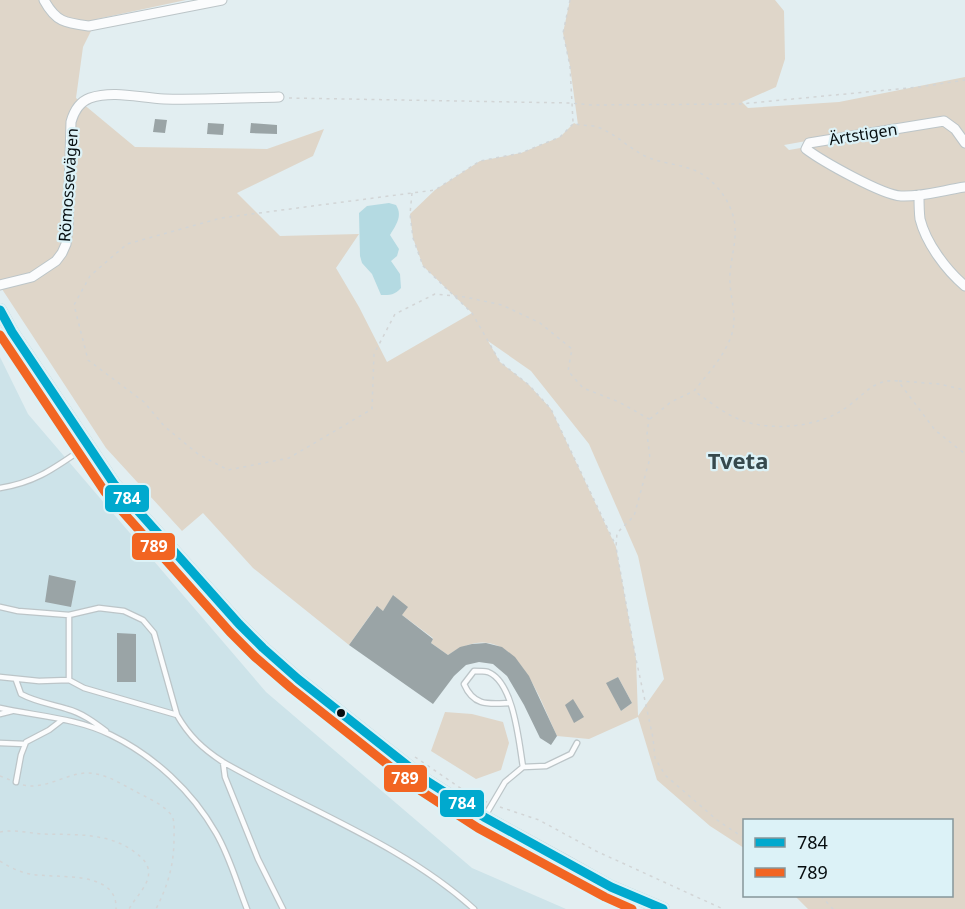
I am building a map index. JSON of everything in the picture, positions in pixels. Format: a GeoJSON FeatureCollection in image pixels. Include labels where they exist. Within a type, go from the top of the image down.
{"type":"FeatureCollection","features":[{"type":"Feature","properties":{"kind":"main road"},"geometry":{"type":"LineString","coordinates":[[0,310],[12,332],[114,484],[263,648],[298,679],[427,781],[484,817],[612,886],[663,909]]}},
{"type":"Feature","properties":{"kind":"street"},"geometry":{"type":"LineString","coordinates":[[44,0],[51,14],[69,24],[89,26],[222,0]]}},
{"type":"Feature","properties":{"kind":"street","name":"Römossevägen"},"geometry":{"type":"LineString","coordinates":[[0,285],[32,277],[51,265],[62,253],[66,244],[71,122],[79,104],[88,99],[128,95],[163,99],[279,97]]}},
{"type":"Feature","properties":{"kind":"street","name":"Ärtstigen"},"geometry":{"type":"LineString","coordinates":[[918,195],[893,195],[872,186],[809,151],[806,149],[807,145],[944,121],[955,129],[965,143]]}},
{"type":"Feature","properties":{"kind":"street"},"geometry":{"type":"LineString","coordinates":[[965,187],[918,195],[921,219],[930,242],[946,267],[965,286]]}},
{"type":"Feature","properties":{"kind":"lane"},"geometry":{"type":"LineString","coordinates":[[0,488],[22,484],[42,476],[88,445]]}},
{"type":"Feature","properties":{"kind":"lane"},"geometry":{"type":"LineString","coordinates":[[0,607],[18,611],[69,615],[99,608],[124,611],[143,620],[154,633],[177,715],[190,736],[222,762],[392,852],[452,888],[474,909]]}},
{"type":"Feature","properties":{"kind":"lane"},"geometry":{"type":"LineString","coordinates":[[69,615],[69,681]]}},
{"type":"Feature","properties":{"kind":"lane"},"geometry":{"type":"LineString","coordinates":[[510,703],[485,704],[468,694],[464,684],[474,671],[487,672],[500,681],[510,703],[523,767]]}},
{"type":"Feature","properties":{"kind":"lane"},"geometry":{"type":"LineString","coordinates":[[0,677],[16,680],[69,681],[84,688],[177,715]]}},
{"type":"Feature","properties":{"kind":"lane"},"geometry":{"type":"LineString","coordinates":[[16,680],[21,694],[35,701],[69,709],[93,721],[110,735],[162,768],[188,794],[217,834],[231,866],[245,909]]}},
{"type":"Feature","properties":{"kind":"lane"},"geometry":{"type":"LineString","coordinates":[[0,708],[62,720],[110,735]]}},
{"type":"Feature","properties":{"kind":"lane"},"geometry":{"type":"LineString","coordinates":[[0,714],[14,711]]}},
{"type":"Feature","properties":{"kind":"lane"},"geometry":{"type":"LineString","coordinates":[[16,782],[25,744],[62,720]]}},
{"type":"Feature","properties":{"kind":"lane"},"geometry":{"type":"LineString","coordinates":[[0,743],[25,744]]}},
{"type":"Feature","properties":{"kind":"lane"},"geometry":{"type":"LineString","coordinates":[[484,817],[505,782],[523,767],[546,766],[571,754],[577,743]]}},
{"type":"Feature","properties":{"kind":"lane"},"geometry":{"type":"LineString","coordinates":[[222,762],[225,777],[258,859],[283,909]]}},
{"type":"Feature","properties":{"kind":"path"},"geometry":{"type":"LineString","coordinates":[[570,0],[563,33],[570,66],[574,123]]}},
{"type":"Feature","properties":{"kind":"path"},"geometry":{"type":"LineString","coordinates":[[279,97],[547,102],[591,105],[740,104],[919,87],[965,80]]}},
{"type":"Feature","properties":{"kind":"path"},"geometry":{"type":"LineString","coordinates":[[574,123],[560,136],[521,153],[480,161],[435,190],[221,218],[127,244],[90,276],[74,305],[88,360],[144,402],[164,426],[198,454],[228,470],[289,458],[372,409],[374,354],[395,314],[435,294],[453,295],[502,305],[540,322],[572,349],[568,371],[583,388],[618,402],[649,419]]}},
{"type":"Feature","properties":{"kind":"path"},"geometry":{"type":"LineString","coordinates":[[574,123],[578,126],[590,124],[602,128],[646,156],[663,163],[692,169],[715,185],[727,201],[734,220],[735,240],[730,274],[733,331],[714,366],[694,391],[671,402],[649,419],[647,434],[650,458],[634,516],[617,533],[616,547],[655,758],[666,775],[717,820],[743,837]]}},
{"type":"Feature","properties":{"kind":"path"},"geometry":{"type":"LineString","coordinates":[[412,193],[410,214],[412,238],[423,266],[472,313],[500,362],[529,385],[551,409],[616,547]]}},
{"type":"Feature","properties":{"kind":"path"},"geometry":{"type":"LineString","coordinates":[[694,391],[729,415],[743,421],[797,426],[812,423],[842,410],[875,384],[887,380],[939,384],[965,390]]}},
{"type":"Feature","properties":{"kind":"path"},"geometry":{"type":"LineString","coordinates":[[898,381],[934,430],[965,454]]}},
{"type":"Feature","properties":{"kind":"path"},"geometry":{"type":"LineString","coordinates":[[408,752],[475,798],[539,820],[596,851],[723,909]]}},
{"type":"Feature","properties":{"kind":"path"},"geometry":{"type":"LineString","coordinates":[[0,776],[33,786],[78,774],[99,774],[165,809],[173,818],[173,863],[165,890],[156,909]]}},
{"type":"Feature","properties":{"kind":"path"},"geometry":{"type":"LineString","coordinates":[[0,832],[93,836],[106,838],[131,850],[147,865],[148,875],[144,888],[129,909]]}},
{"type":"Feature","properties":{"kind":"path"},"geometry":{"type":"LineString","coordinates":[[0,861],[30,874],[90,879],[99,882],[114,897],[116,909]]}},
{"type":"Feature","properties":{"kind":"path"},"geometry":{"type":"LineString","coordinates":[[822,897],[833,909]]}},
{"type":"Feature","properties":{"kind":"shaded area"},"geometry":{"type":"Polygon","coordinates":[[[0,0],[186,0],[97,19],[83,47],[76,98],[135,147],[267,149],[324,129],[313,156],[237,193],[280,236],[359,234],[336,268],[387,362],[472,313],[423,266],[413,238],[410,214],[435,190],[480,161],[521,153],[560,137],[574,123],[578,125],[563,33],[570,0],[775,0],[784,11],[785,59],[776,87],[742,102],[748,108],[839,102],[965,77],[965,909],[808,909],[796,897],[953,897],[953,819],[743,819],[743,847],[710,826],[657,780],[638,717],[589,739],[557,736],[540,698],[519,662],[505,650],[489,643],[470,644],[448,655],[431,643],[433,638],[402,615],[394,595],[383,611],[376,607],[349,645],[253,568],[203,513],[182,531],[106,448],[0,286],[0,0]],[[946,116],[784,145],[789,150],[950,122],[946,116]],[[488,341],[500,362],[529,385],[551,409],[616,547],[636,659],[638,716],[664,679],[638,556],[589,444],[531,371],[488,341]],[[618,677],[607,683],[621,711],[632,703],[618,677]]]}},
{"type":"Feature","properties":{"kind":"shaded area"},"geometry":{"type":"Polygon","coordinates":[[[389,203],[396,205],[399,213],[390,235],[399,249],[397,256],[391,261],[400,274],[401,288],[392,294],[381,295],[372,274],[362,263],[360,256],[359,213],[367,206],[389,203]]]}},
{"type":"Feature","properties":{"kind":"shaded area"},"geometry":{"type":"Polygon","coordinates":[[[0,357],[28,414],[266,692],[472,868],[566,909],[0,909],[0,357]]]}},
{"type":"Feature","properties":{"kind":"shaded area"},"geometry":{"type":"Polygon","coordinates":[[[445,712],[472,714],[503,722],[509,743],[501,770],[476,779],[431,751],[445,712]]]}},
{"type":"Feature","properties":{"kind":"building"},"geometry":{"type":"Polygon","coordinates":[[[155,119],[167,120],[165,133],[153,132],[155,119]]]}},
{"type":"Feature","properties":{"kind":"building"},"geometry":{"type":"Polygon","coordinates":[[[208,123],[224,124],[223,135],[207,134],[208,123]]]}},
{"type":"Feature","properties":{"kind":"building"},"geometry":{"type":"Polygon","coordinates":[[[251,123],[277,125],[277,134],[250,133],[251,123]]]}},
{"type":"Feature","properties":{"kind":"building"},"geometry":{"type":"Polygon","coordinates":[[[49,575],[76,581],[71,607],[45,602],[49,575]]]}},
{"type":"Feature","properties":{"kind":"building"},"geometry":{"type":"Polygon","coordinates":[[[393,595],[408,607],[402,615],[433,639],[431,643],[448,655],[460,647],[486,643],[502,647],[515,657],[529,676],[557,736],[551,745],[540,738],[507,676],[493,664],[479,662],[466,665],[454,676],[433,704],[349,645],[377,606],[383,611],[393,595]]]}},
{"type":"Feature","properties":{"kind":"building"},"geometry":{"type":"Polygon","coordinates":[[[117,633],[136,634],[136,682],[117,682],[117,633]]]}},
{"type":"Feature","properties":{"kind":"building"},"geometry":{"type":"Polygon","coordinates":[[[618,677],[632,703],[621,711],[606,683],[618,677]]]}},
{"type":"Feature","properties":{"kind":"building"},"geometry":{"type":"Polygon","coordinates":[[[573,699],[584,717],[574,723],[565,705],[573,699]]]}},
{"type":"Feature","properties":{"kind":"transit line","name":"784"},"geometry":{"type":"LineString","coordinates":[[0,310],[12,332],[114,484],[263,648],[298,679],[427,781],[484,817],[611,887],[663,909]]}},
{"type":"Feature","properties":{"kind":"transit line","name":"789"},"geometry":{"type":"LineString","coordinates":[[0,335],[105,492],[255,657],[421,791],[478,828],[605,897],[632,909]]}},
{"type":"Feature","properties":{"kind":"district","name":"Tveta"},"geometry":{"type":"Point","coordinates":[738,460]}}]}
